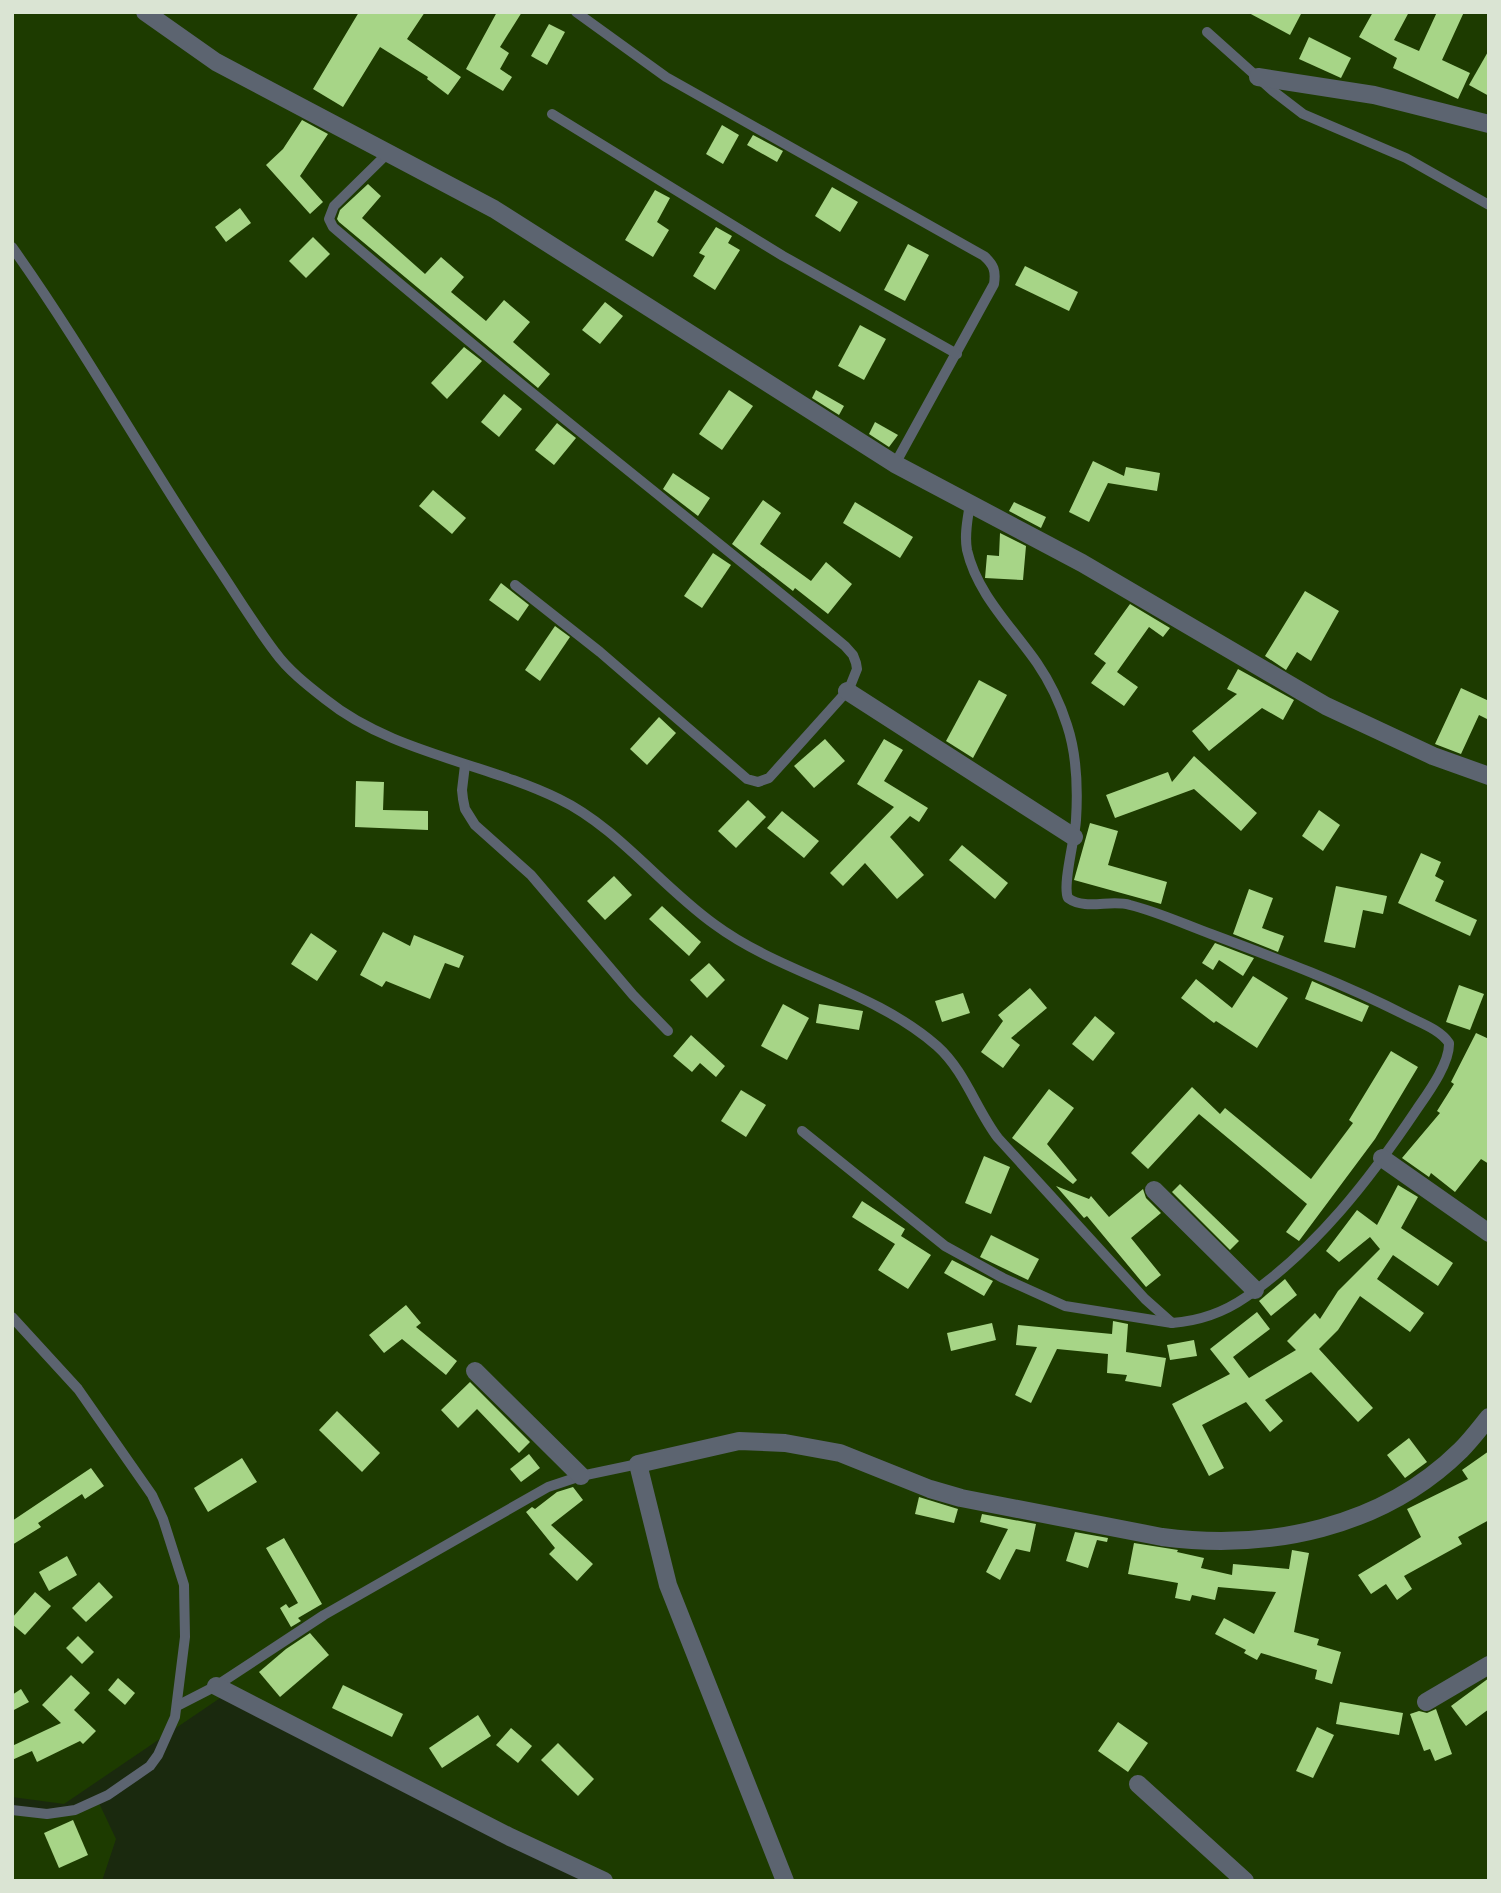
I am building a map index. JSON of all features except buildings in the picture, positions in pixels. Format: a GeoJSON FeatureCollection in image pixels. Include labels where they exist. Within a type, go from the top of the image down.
{"type":"FeatureCollection","features":[{"type":"Feature","properties":{"kind":"street"},"geometry":{"type":"LineString","coordinates":[[145,12],[216,62],[494,209],[895,464],[1094,569],[1326,706],[1453,764],[1489,776]]}},
{"type":"Feature","properties":{"kind":"street"},"geometry":{"type":"LineString","coordinates":[[1258,77],[1374,95],[1489,124]]}},
{"type":"Feature","properties":{"kind":"street"},"geometry":{"type":"LineString","coordinates":[[847,691],[1074,837]]}},
{"type":"Feature","properties":{"kind":"street"},"geometry":{"type":"LineString","coordinates":[[1382,1158],[1489,1233]]}},
{"type":"Feature","properties":{"kind":"street"},"geometry":{"type":"LineString","coordinates":[[1154,1190],[1255,1290]]}},
{"type":"Feature","properties":{"kind":"street"},"geometry":{"type":"LineString","coordinates":[[475,1371],[581,1476]]}},
{"type":"Feature","properties":{"kind":"street"},"geometry":{"type":"LineString","coordinates":[[785,1881],[668,1585],[638,1464],[739,1441],[785,1443],[840,1453],[930,1489],[961,1498],[1162,1536],[1188,1540],[1237,1541],[1296,1535],[1332,1526],[1400,1497],[1460,1450],[1489,1418]]}},
{"type":"Feature","properties":{"kind":"street"},"geometry":{"type":"LineString","coordinates":[[1426,1702],[1489,1665]]}},
{"type":"Feature","properties":{"kind":"street"},"geometry":{"type":"LineString","coordinates":[[216,1686],[510,1837],[604,1881]]}},
{"type":"Feature","properties":{"kind":"street"},"geometry":{"type":"LineString","coordinates":[[1138,1784],[1245,1881]]}},
{"type":"Feature","properties":{"kind":"lane"},"geometry":{"type":"LineString","coordinates":[[576,12],[660,73],[984,256],[992,263],[995,270],[994,284],[895,464]]}},
{"type":"Feature","properties":{"kind":"lane"},"geometry":{"type":"LineString","coordinates":[[1207,32],[1303,114],[1406,158],[1489,205]]}},
{"type":"Feature","properties":{"kind":"lane"},"geometry":{"type":"LineString","coordinates":[[552,114],[783,256],[957,354]]}},
{"type":"Feature","properties":{"kind":"lane"},"geometry":{"type":"LineString","coordinates":[[389,152],[334,206],[329,219],[333,228],[452,329],[566,418],[845,646],[853,655],[857,669],[847,691],[769,778],[763,782],[752,781],[600,652],[515,585]]}},
{"type":"Feature","properties":{"kind":"lane"},"geometry":{"type":"LineString","coordinates":[[12,247],[57,310],[168,493],[276,654],[328,702],[372,729],[465,765],[529,786],[570,804],[603,828],[674,892],[732,937],[796,971],[892,1012],[937,1046],[955,1066],[998,1138],[1131,1284],[1172,1323]]}},
{"type":"Feature","properties":{"kind":"lane"},"geometry":{"type":"LineString","coordinates":[[802,1131],[945,1246],[1013,1283],[1051,1300],[1083,1310],[1172,1323],[1217,1314],[1255,1290],[1293,1259],[1330,1223],[1382,1158],[1436,1079],[1449,1048],[1444,1037],[1383,1004],[1304,969],[1143,908],[1112,902],[1086,904],[1073,902],[1068,898],[1065,886],[1074,837],[1077,779],[1070,733],[1052,687],[974,573],[966,540],[970,503]]}},
{"type":"Feature","properties":{"kind":"lane"},"geometry":{"type":"LineString","coordinates":[[465,765],[463,800],[475,825],[531,875],[633,995],[668,1031]]}},
{"type":"Feature","properties":{"kind":"lane"},"geometry":{"type":"LineString","coordinates":[[12,1317],[78,1389],[152,1495],[163,1519],[184,1585],[186,1637],[175,1717],[150,1766],[108,1795],[60,1814],[12,1810]]}},
{"type":"Feature","properties":{"kind":"lane"},"geometry":{"type":"LineString","coordinates":[[177,1706],[216,1686],[324,1615],[548,1487],[581,1476],[638,1464]]}},
{"type":"Feature","properties":{"kind":"green space"},"geometry":{"type":"Polygon","coordinates":[[[12,12],[1489,12],[1489,1881],[606,1881],[229,1692],[64,1804],[12,1797],[12,12]]]}},
{"type":"Feature","properties":{"kind":"green space"},"geometry":{"type":"Polygon","coordinates":[[[99,1803],[116,1839],[102,1881],[12,1881],[12,1810],[54,1818],[99,1803]]]}}]}
